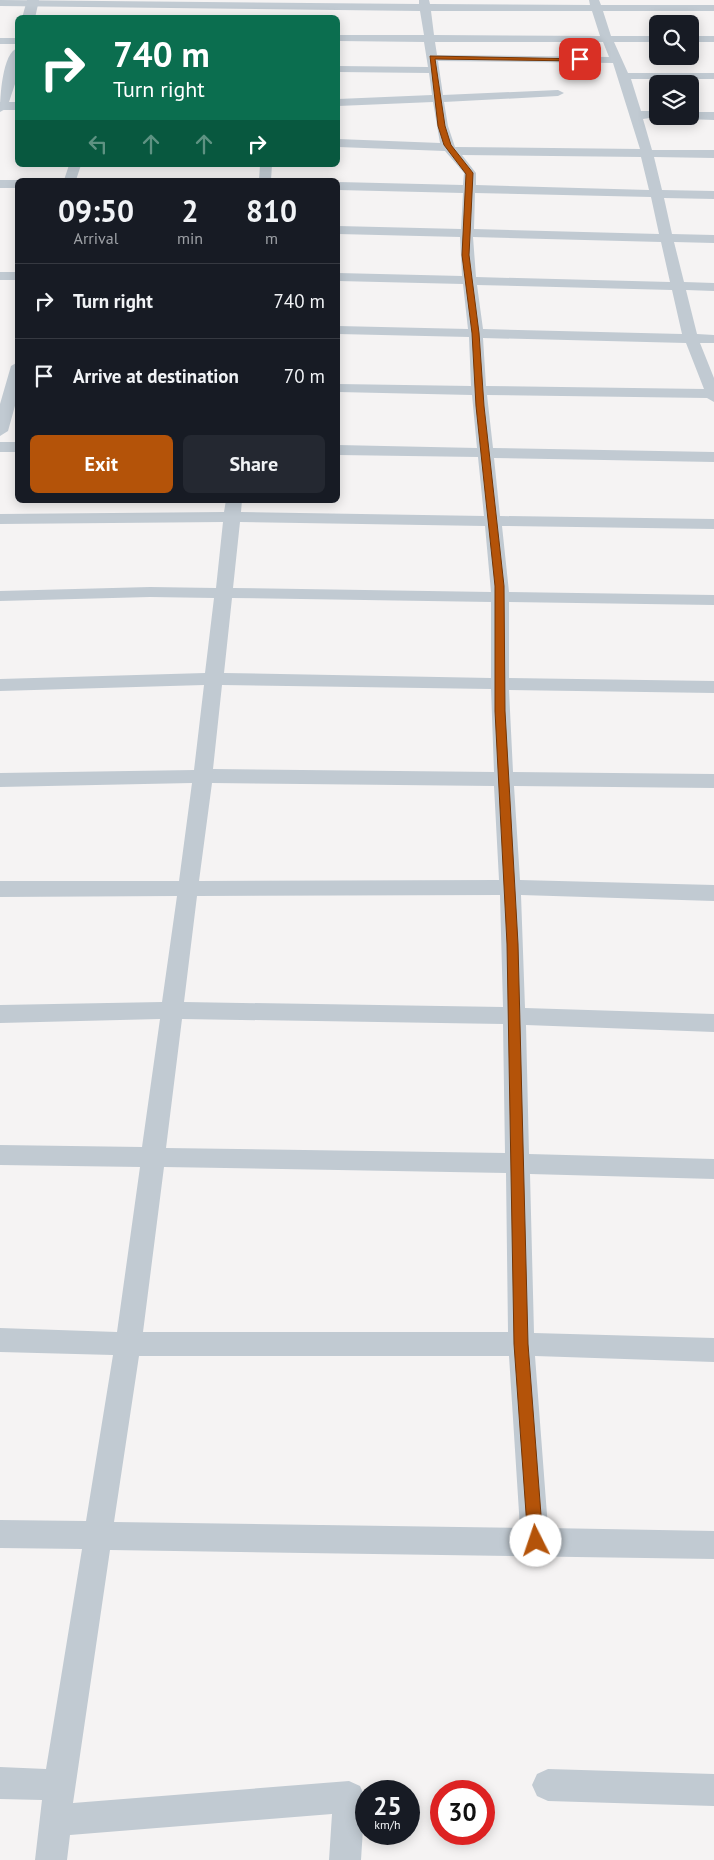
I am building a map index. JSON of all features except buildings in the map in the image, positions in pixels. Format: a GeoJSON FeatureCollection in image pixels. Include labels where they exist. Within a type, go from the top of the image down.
{"type":"FeatureCollection","features":[{"type":"Feature","properties":{"kind":"street"},"geometry":{"type":"LineString","coordinates":[[29,15],[33,1]]}},
{"type":"Feature","properties":{"kind":"street"},"geometry":{"type":"LineString","coordinates":[[0,3],[33,1],[114,2],[267,8],[424,4],[595,4],[714,8]]}},
{"type":"Feature","properties":{"kind":"street"},"geometry":{"type":"LineString","coordinates":[[110,15],[114,2]]}},
{"type":"Feature","properties":{"kind":"street"},"geometry":{"type":"LineString","coordinates":[[424,4],[442,126],[451,149],[470,173],[466,255],[476,333],[478,389],[500,597],[500,684],[514,1016],[521,1344],[536,1541]]}},
{"type":"Feature","properties":{"kind":"street"},"geometry":{"type":"LineString","coordinates":[[340,388],[478,389],[714,395],[691,338],[648,153],[624,76],[607,38],[595,4]]}},
{"type":"Feature","properties":{"kind":"street"},"geometry":{"type":"LineString","coordinates":[[340,38],[432,55],[616,60]]}},
{"type":"Feature","properties":{"kind":"street"},"geometry":{"type":"LineString","coordinates":[[340,70],[432,55],[607,38],[649,39]]}},
{"type":"Feature","properties":{"kind":"street"},"geometry":{"type":"LineString","coordinates":[[699,39],[714,39]]}},
{"type":"Feature","properties":{"kind":"street"},"geometry":{"type":"LineString","coordinates":[[0,41],[15,41]]}},
{"type":"Feature","properties":{"kind":"street"},"geometry":{"type":"LineString","coordinates":[[15,61],[0,106],[15,106]]}},
{"type":"Feature","properties":{"kind":"street"},"geometry":{"type":"LineString","coordinates":[[624,76],[714,76]]}},
{"type":"Feature","properties":{"kind":"street"},"geometry":{"type":"LineString","coordinates":[[340,103],[558,93]]}},
{"type":"Feature","properties":{"kind":"street"},"geometry":{"type":"LineString","coordinates":[[636,115],[649,116]]}},
{"type":"Feature","properties":{"kind":"street"},"geometry":{"type":"LineString","coordinates":[[699,116],[714,116]]}},
{"type":"Feature","properties":{"kind":"street"},"geometry":{"type":"LineString","coordinates":[[340,143],[451,149],[714,154]]}},
{"type":"Feature","properties":{"kind":"street"},"geometry":{"type":"LineString","coordinates":[[0,184],[15,184]]}},
{"type":"Feature","properties":{"kind":"street"},"geometry":{"type":"LineString","coordinates":[[340,186],[469,191],[714,195]]}},
{"type":"Feature","properties":{"kind":"street"},"geometry":{"type":"LineString","coordinates":[[340,230],[714,239]]}},
{"type":"Feature","properties":{"kind":"street"},"geometry":{"type":"LineString","coordinates":[[0,276],[15,276]]}},
{"type":"Feature","properties":{"kind":"street"},"geometry":{"type":"LineString","coordinates":[[340,277],[714,287]]}},
{"type":"Feature","properties":{"kind":"street"},"geometry":{"type":"LineString","coordinates":[[340,330],[714,340]]}},
{"type":"Feature","properties":{"kind":"street"},"geometry":{"type":"LineString","coordinates":[[0,431],[15,375]]}},
{"type":"Feature","properties":{"kind":"street"},"geometry":{"type":"LineString","coordinates":[[0,447],[15,447]]}},
{"type":"Feature","properties":{"kind":"street"},"geometry":{"type":"LineString","coordinates":[[340,450],[714,457]]}},
{"type":"Feature","properties":{"kind":"street"},"geometry":{"type":"LineString","coordinates":[[51,1860],[59,1785],[128,1344],[203,776],[233,508]]}},
{"type":"Feature","properties":{"kind":"street"},"geometry":{"type":"LineString","coordinates":[[0,519],[233,508],[493,519],[714,524]]}},
{"type":"Feature","properties":{"kind":"street"},"geometry":{"type":"LineString","coordinates":[[0,596],[150,592],[714,600]]}},
{"type":"Feature","properties":{"kind":"street"},"geometry":{"type":"LineString","coordinates":[[0,685],[214,679],[714,687]]}},
{"type":"Feature","properties":{"kind":"street"},"geometry":{"type":"LineString","coordinates":[[0,780],[203,776],[714,781]]}},
{"type":"Feature","properties":{"kind":"street"},"geometry":{"type":"LineString","coordinates":[[0,889],[509,887],[714,893]]}},
{"type":"Feature","properties":{"kind":"street"},"geometry":{"type":"LineString","coordinates":[[0,1014],[172,1010],[514,1016],[714,1022]]}},
{"type":"Feature","properties":{"kind":"street"},"geometry":{"type":"LineString","coordinates":[[0,1155],[518,1163],[714,1169]]}},
{"type":"Feature","properties":{"kind":"street"},"geometry":{"type":"LineString","coordinates":[[0,1340],[128,1344],[521,1344],[714,1350]]}},
{"type":"Feature","properties":{"kind":"street"},"geometry":{"type":"LineString","coordinates":[[0,1534],[714,1545]]}},
{"type":"Feature","properties":{"kind":"street"},"geometry":{"type":"LineString","coordinates":[[0,1783],[59,1785]]}},
{"type":"Feature","properties":{"kind":"street"},"geometry":{"type":"LineString","coordinates":[[548,1785],[714,1790]]}},
{"type":"Feature","properties":{"kind":"street"},"geometry":{"type":"LineString","coordinates":[[56,1820],[349,1797],[345,1860]]}},
{"type":"Feature","properties":{"kind":"route"},"geometry":{"type":"LineString","coordinates":[[536,1541],[521,1344],[512,944],[500,711],[500,586],[480,406],[476,333],[466,255],[470,173],[447,145],[442,126],[432,58],[580,59]]}}]}
